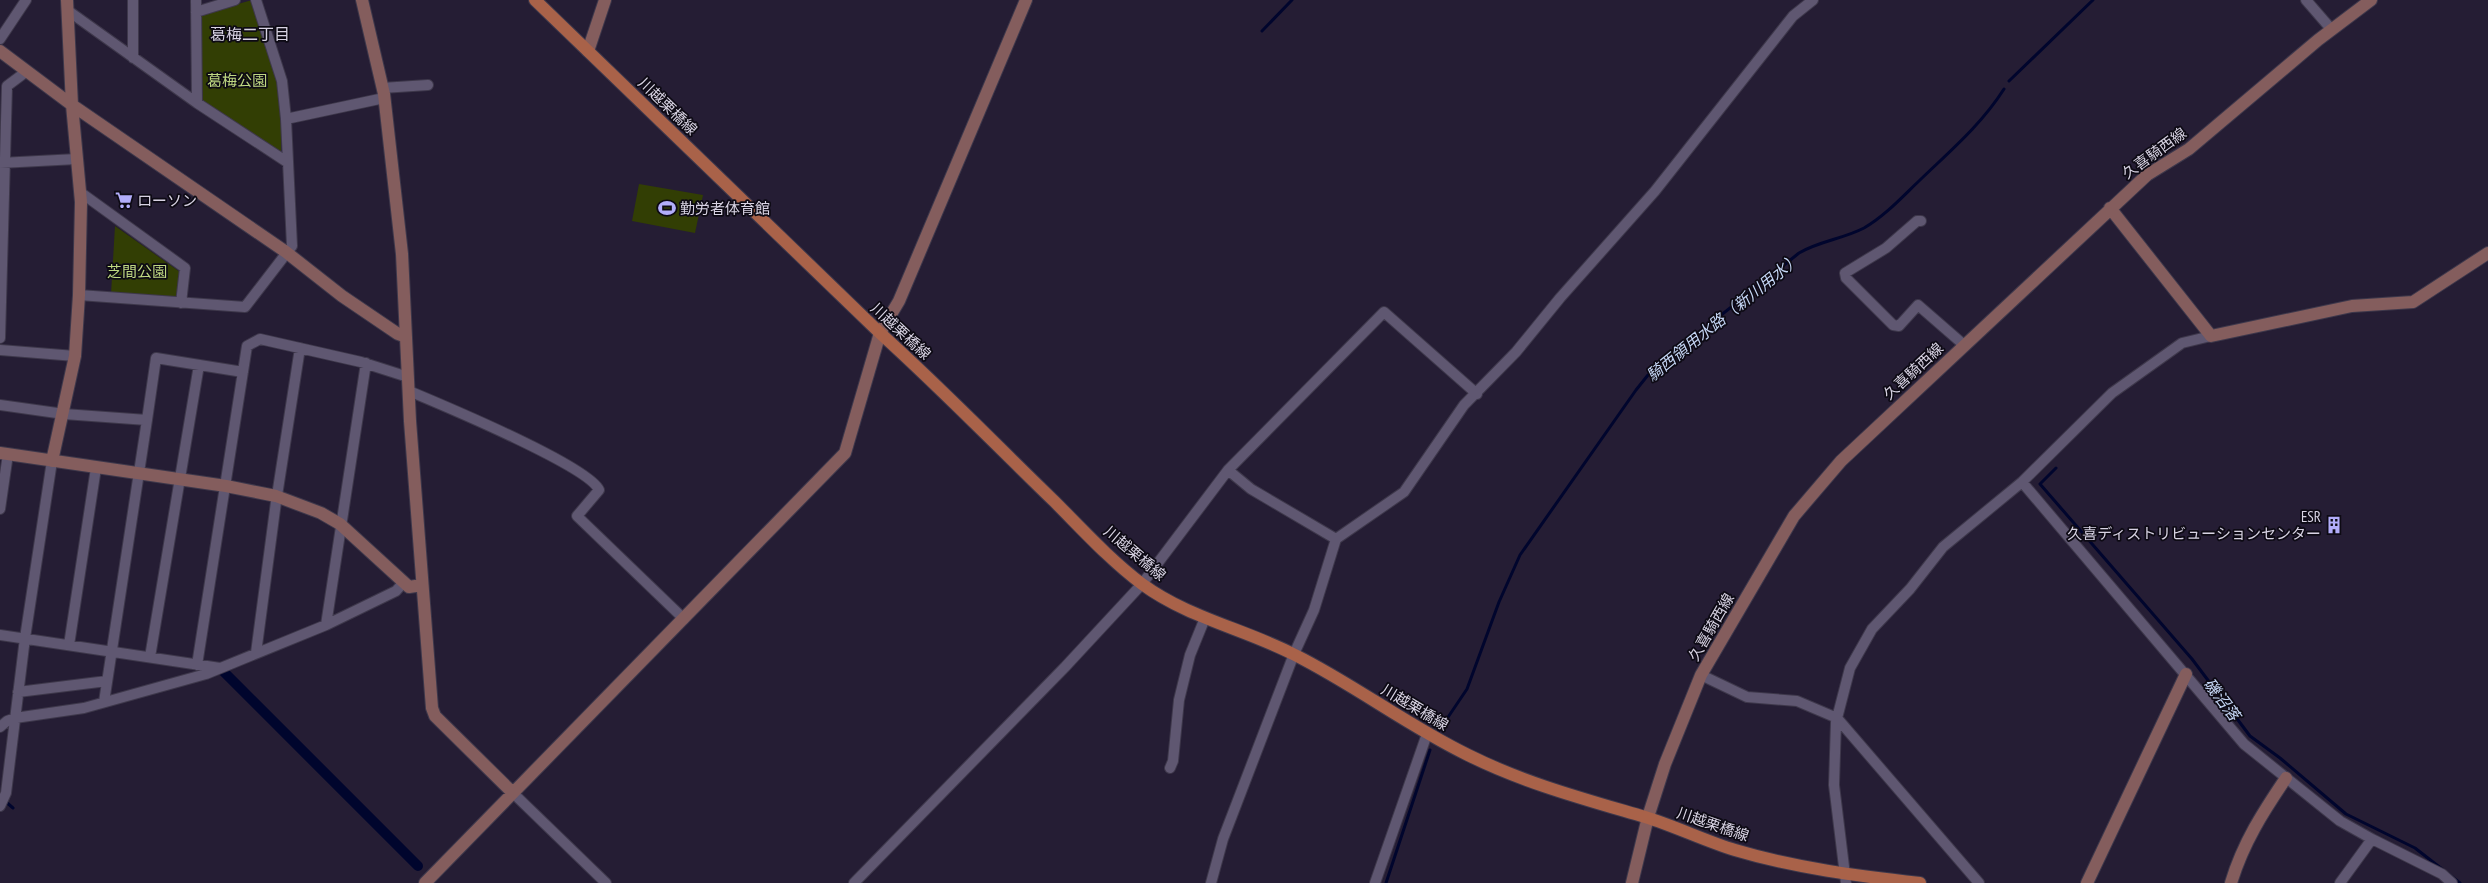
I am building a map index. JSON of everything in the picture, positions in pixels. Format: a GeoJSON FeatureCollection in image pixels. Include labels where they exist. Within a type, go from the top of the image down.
{"type":"FeatureCollection","features":[{"type":"Feature","properties":{"kind":"main road","name":"川越栗橋線"},"geometry":{"type":"LineString","coordinates":[[535,0],[880,333],[922,371],[1109,555],[1142,584],[1186,610],[1294,654],[1428,734],[1467,755],[1522,779],[1589,802],[1648,818],[1734,849],[1776,860],[1846,878],[1920,883]]}},
{"type":"Feature","properties":{"kind":"street"},"geometry":{"type":"LineString","coordinates":[[0,39],[26,0]]}},
{"type":"Feature","properties":{"kind":"street"},"geometry":{"type":"LineString","coordinates":[[133,0],[133,58]]}},
{"type":"Feature","properties":{"kind":"street"},"geometry":{"type":"LineString","coordinates":[[196,0],[197,103]]}},
{"type":"Feature","properties":{"kind":"street"},"geometry":{"type":"LineString","coordinates":[[196,12],[235,0]]}},
{"type":"Feature","properties":{"kind":"street"},"geometry":{"type":"LineString","coordinates":[[79,295],[245,307],[292,246],[293,235],[287,162],[286,119],[282,81],[256,0]]}},
{"type":"Feature","properties":{"kind":"street"},"geometry":{"type":"LineString","coordinates":[[362,0],[383,93],[402,254],[408,377],[422,585],[433,713],[606,883]]}},
{"type":"Feature","properties":{"kind":"street"},"geometry":{"type":"LineString","coordinates":[[588,51],[605,0]]}},
{"type":"Feature","properties":{"kind":"street"},"geometry":{"type":"LineString","coordinates":[[425,883],[845,453],[880,333],[899,302],[1026,0]]}},
{"type":"Feature","properties":{"kind":"street"},"geometry":{"type":"LineString","coordinates":[[1211,883],[1223,839],[1294,654],[1314,610],[1336,539],[1404,492],[1464,405],[1477,394],[1681,161],[1793,16],[1813,0]]}},
{"type":"Feature","properties":{"kind":"street"},"geometry":{"type":"LineString","coordinates":[[2306,0],[2332,30]]}},
{"type":"Feature","properties":{"kind":"street","name":"久喜騎西線"},"geometry":{"type":"LineString","coordinates":[[1632,883],[1648,818],[1664,764],[1701,676],[1794,516],[1841,461],[2110,208],[2147,175],[2189,149],[2332,30],[2371,0]]}},
{"type":"Feature","properties":{"kind":"street"},"geometry":{"type":"LineString","coordinates":[[67,5],[133,58],[197,103],[287,162]]}},
{"type":"Feature","properties":{"kind":"street"},"geometry":{"type":"LineString","coordinates":[[0,806],[6,793],[25,638],[52,461],[64,414],[75,356],[79,295],[80,192],[72,105],[67,5]]}},
{"type":"Feature","properties":{"kind":"street"},"geometry":{"type":"LineString","coordinates":[[0,51],[72,105],[286,252],[342,296],[398,334],[406,337]]}},
{"type":"Feature","properties":{"kind":"street"},"geometry":{"type":"LineString","coordinates":[[0,338],[3,163],[7,86],[27,71]]}},
{"type":"Feature","properties":{"kind":"street"},"geometry":{"type":"LineString","coordinates":[[286,119],[383,93],[428,85]]}},
{"type":"Feature","properties":{"kind":"street"},"geometry":{"type":"LineString","coordinates":[[3,163],[76,159]]}},
{"type":"Feature","properties":{"kind":"street"},"geometry":{"type":"LineString","coordinates":[[80,192],[184,268],[181,303]]}},
{"type":"Feature","properties":{"kind":"street"},"geometry":{"type":"LineString","coordinates":[[2110,208],[2211,336]]}},
{"type":"Feature","properties":{"kind":"street"},"geometry":{"type":"LineString","coordinates":[[1921,221],[1917,221],[1886,248],[1845,273],[1846,278],[1893,324],[1899,326],[1918,305],[1964,345]]}},
{"type":"Feature","properties":{"kind":"street"},"geometry":{"type":"LineString","coordinates":[[1846,878],[1834,785],[1837,718],[1850,668],[1872,629],[1910,589],[1942,547],[2022,482],[2112,393],[2182,343],[2352,306],[2413,302],[2488,252]]}},
{"type":"Feature","properties":{"kind":"street"},"geometry":{"type":"LineString","coordinates":[[854,883],[1065,667],[1142,584],[1228,470],[1384,312],[1477,394]]}},
{"type":"Feature","properties":{"kind":"street"},"geometry":{"type":"LineString","coordinates":[[197,665],[247,346],[260,339],[366,363],[408,377]]}},
{"type":"Feature","properties":{"kind":"street"},"geometry":{"type":"LineString","coordinates":[[256,653],[276,496],[300,348]]}},
{"type":"Feature","properties":{"kind":"street"},"geometry":{"type":"LineString","coordinates":[[0,350],[75,356]]}},
{"type":"Feature","properties":{"kind":"street"},"geometry":{"type":"LineString","coordinates":[[104,702],[156,358],[242,372]]}},
{"type":"Feature","properties":{"kind":"street"},"geometry":{"type":"LineString","coordinates":[[326,625],[340,524],[366,363]]}},
{"type":"Feature","properties":{"kind":"street"},"geometry":{"type":"LineString","coordinates":[[150,657],[199,365]]}},
{"type":"Feature","properties":{"kind":"street"},"geometry":{"type":"LineString","coordinates":[[409,391],[484,423],[566,465],[596,483],[599,490],[577,516],[684,619]]}},
{"type":"Feature","properties":{"kind":"street"},"geometry":{"type":"LineString","coordinates":[[0,404],[64,414],[147,420]]}},
{"type":"Feature","properties":{"kind":"street"},"geometry":{"type":"LineString","coordinates":[[0,509],[4,454],[226,486],[276,496],[321,513],[340,524],[403,583],[409,587],[422,585]]}},
{"type":"Feature","properties":{"kind":"street"},"geometry":{"type":"LineString","coordinates":[[69,645],[96,468]]}},
{"type":"Feature","properties":{"kind":"street"},"geometry":{"type":"LineString","coordinates":[[1228,470],[1251,489],[1336,539]]}},
{"type":"Feature","properties":{"kind":"street"},"geometry":{"type":"LineString","coordinates":[[2022,482],[2244,744],[2340,821],[2372,840],[2442,874],[2452,883]]}},
{"type":"Feature","properties":{"kind":"street"},"geometry":{"type":"LineString","coordinates":[[0,727],[7,721],[14,718],[84,708],[206,674],[326,625],[396,591],[403,583]]}},
{"type":"Feature","properties":{"kind":"street"},"geometry":{"type":"LineString","coordinates":[[1170,768],[1173,760],[1179,700],[1190,655],[1205,618]]}},
{"type":"Feature","properties":{"kind":"street"},"geometry":{"type":"LineString","coordinates":[[0,635],[220,668]]}},
{"type":"Feature","properties":{"kind":"street"},"geometry":{"type":"LineString","coordinates":[[2087,883],[2186,674]]}},
{"type":"Feature","properties":{"kind":"street"},"geometry":{"type":"LineString","coordinates":[[1701,676],[1747,698],[1798,701],[1837,718],[1980,883]]}},
{"type":"Feature","properties":{"kind":"street"},"geometry":{"type":"LineString","coordinates":[[18,692],[107,680]]}},
{"type":"Feature","properties":{"kind":"street"},"geometry":{"type":"LineString","coordinates":[[1375,883],[1428,734]]}},
{"type":"Feature","properties":{"kind":"street"},"geometry":{"type":"LineString","coordinates":[[2231,883],[2243,847],[2252,829],[2286,778]]}},
{"type":"Feature","properties":{"kind":"street"},"geometry":{"type":"LineString","coordinates":[[2340,883],[2372,840]]}},
{"type":"Feature","properties":{"kind":"green space","name":"葛梅公園"},"geometry":{"type":"Polygon","coordinates":[[[252,0],[277,83],[281,119],[281,153],[201,101],[200,15],[252,0]]]}},
{"type":"Feature","properties":{"kind":"green space","name":"勤労者体育館"},"geometry":{"type":"Polygon","coordinates":[[[639,184],[703,195],[695,233],[632,221],[639,184]]]}},
{"type":"Feature","properties":{"kind":"green space","name":"芝間公園"},"geometry":{"type":"Polygon","coordinates":[[[115,226],[180,272],[177,300],[111,294],[115,226]]]}},
{"type":"Feature","properties":{"kind":"waterway"},"geometry":{"type":"LineString","coordinates":[[1262,31],[1292,0]]}},
{"type":"Feature","properties":{"kind":"waterway","name":"騎西領用水路（新川用水）"},"geometry":{"type":"LineString","coordinates":[[2009,81],[2093,0]]}},
{"type":"Feature","properties":{"kind":"waterway","name":"騎西領用水路（新川用水）"},"geometry":{"type":"LineString","coordinates":[[1438,732],[1467,689],[1499,602],[1520,555],[1648,375],[1799,253],[1856,232],[1879,218],[1965,137],[1995,102],[2004,89]]}},
{"type":"Feature","properties":{"kind":"waterway","name":"磯沼落"},"geometry":{"type":"LineString","coordinates":[[2056,468],[2040,484],[2192,659],[2250,736],[2280,758],[2346,814],[2415,848],[2460,883]]}},
{"type":"Feature","properties":{"kind":"waterway"},"geometry":{"type":"LineString","coordinates":[[220,668],[418,866]]}},
{"type":"Feature","properties":{"kind":"waterway","name":"騎西領用水路（新川用水）"},"geometry":{"type":"LineString","coordinates":[[1386,883],[1430,750]]}},
{"type":"Feature","properties":{"kind":"waterway"},"geometry":{"type":"LineString","coordinates":[[5,801],[13,808]]}},
{"type":"Feature","properties":{"kind":"place","name":"ローソン"},"geometry":{"type":"Point","coordinates":[124,200]}},
{"type":"Feature","properties":{"kind":"place","name":"勤労者体育館"},"geometry":{"type":"Point","coordinates":[667,208]}},
{"type":"Feature","properties":{"kind":"place","name":"ESR 久喜ディストリビューションセンター"},"geometry":{"type":"Point","coordinates":[2334,525]}},
{"type":"Feature","properties":{"kind":"district","name":"葛梅二丁目"},"geometry":{"type":"Point","coordinates":[250,34]}}]}
